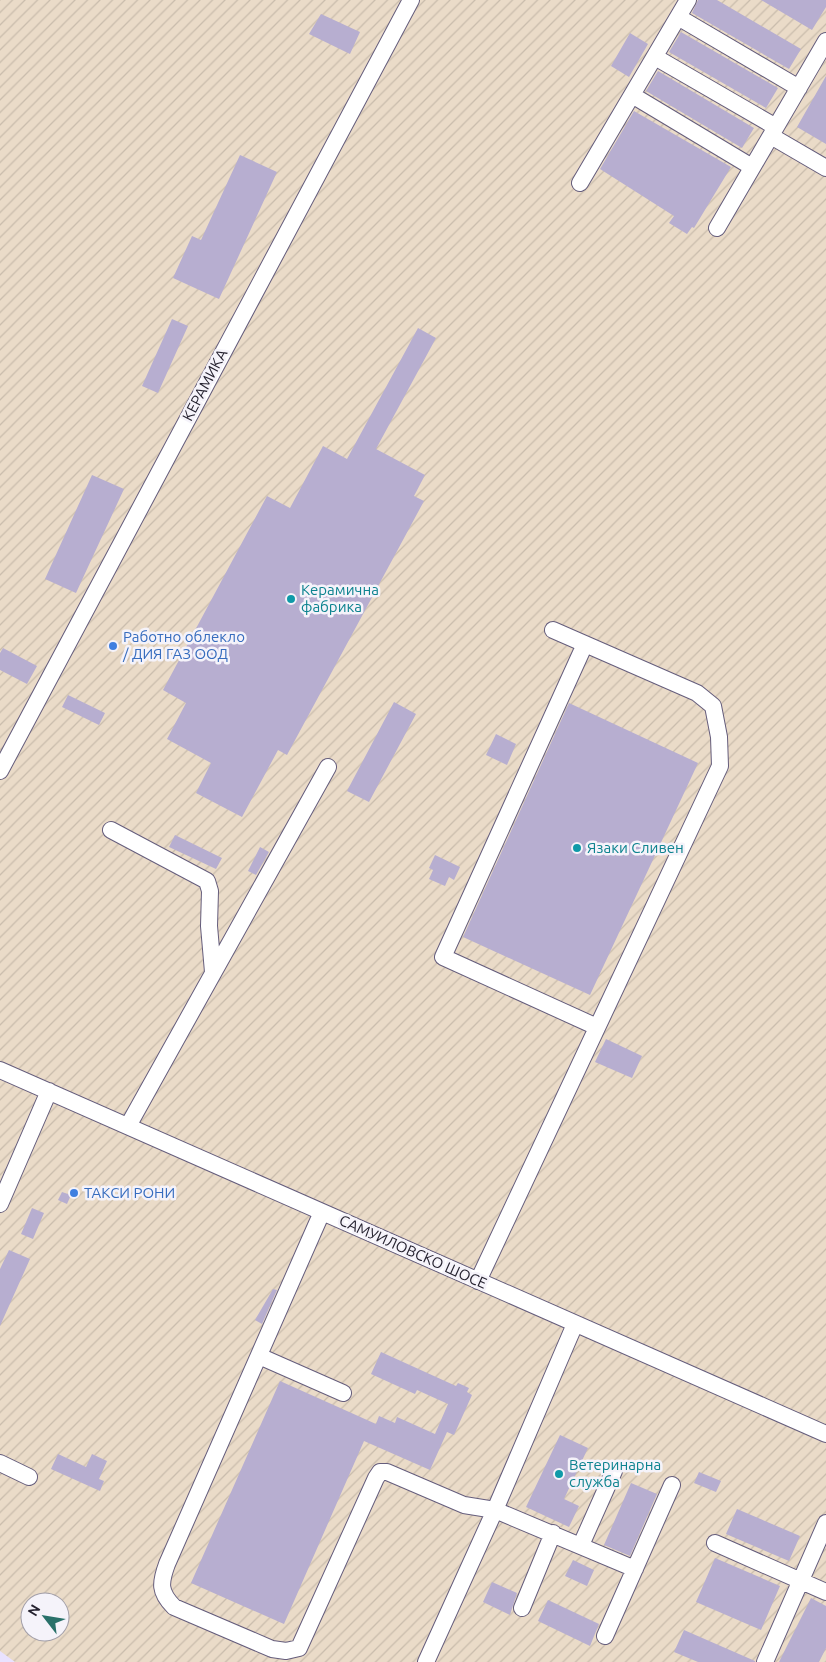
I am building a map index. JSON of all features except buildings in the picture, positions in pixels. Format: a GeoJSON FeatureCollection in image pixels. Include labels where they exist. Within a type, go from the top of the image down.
{"type":"FeatureCollection","features":[{"type":"Feature","properties":{"kind":"street","name":"КЕРАМИКА"},"geometry":{"type":"LineString","coordinates":[[0,771],[411,0]]}},
{"type":"Feature","properties":{"kind":"street"},"geometry":{"type":"LineString","coordinates":[[580,183],[688,0]]}},
{"type":"Feature","properties":{"kind":"street"},"geometry":{"type":"LineString","coordinates":[[678,17],[798,88]]}},
{"type":"Feature","properties":{"kind":"street"},"geometry":{"type":"LineString","coordinates":[[717,228],[826,41]]}},
{"type":"Feature","properties":{"kind":"street"},"geometry":{"type":"LineString","coordinates":[[655,57],[774,131],[826,168]]}},
{"type":"Feature","properties":{"kind":"street"},"geometry":{"type":"LineString","coordinates":[[632,95],[752,167]]}},
{"type":"Feature","properties":{"kind":"street"},"geometry":{"type":"LineString","coordinates":[[478,1281],[720,766],[719,737],[713,706],[697,693],[553,630]]}},
{"type":"Feature","properties":{"kind":"street"},"geometry":{"type":"LineString","coordinates":[[585,644],[443,957],[597,1027]]}},
{"type":"Feature","properties":{"kind":"street"},"geometry":{"type":"LineString","coordinates":[[128,1126],[328,767]]}},
{"type":"Feature","properties":{"kind":"street"},"geometry":{"type":"LineString","coordinates":[[111,830],[207,881],[210,890],[209,926],[214,972]]}},
{"type":"Feature","properties":{"kind":"street","name":"САМУИЛОВСКО ШОСЕ"},"geometry":{"type":"LineString","coordinates":[[0,1070],[826,1434]]}},
{"type":"Feature","properties":{"kind":"street"},"geometry":{"type":"LineString","coordinates":[[0,1204],[49,1092]]}},
{"type":"Feature","properties":{"kind":"street"},"geometry":{"type":"LineString","coordinates":[[322,1212],[162,1576],[162,1588],[165,1598],[174,1607],[272,1649],[286,1651],[299,1648],[380,1472],[387,1472],[464,1505],[495,1510],[635,1569]]}},
{"type":"Feature","properties":{"kind":"street"},"geometry":{"type":"LineString","coordinates":[[426,1662],[576,1324]]}},
{"type":"Feature","properties":{"kind":"street"},"geometry":{"type":"LineString","coordinates":[[259,1356],[343,1393]]}},
{"type":"Feature","properties":{"kind":"street"},"geometry":{"type":"LineString","coordinates":[[0,1463],[29,1476]]}},
{"type":"Feature","properties":{"kind":"street"},"geometry":{"type":"LineString","coordinates":[[581,1545],[614,1471]]}},
{"type":"Feature","properties":{"kind":"street"},"geometry":{"type":"LineString","coordinates":[[605,1636],[672,1485]]}},
{"type":"Feature","properties":{"kind":"street"},"geometry":{"type":"LineString","coordinates":[[766,1662],[826,1523]]}},
{"type":"Feature","properties":{"kind":"street"},"geometry":{"type":"LineString","coordinates":[[522,1608],[553,1533]]}},
{"type":"Feature","properties":{"kind":"street"},"geometry":{"type":"LineString","coordinates":[[714,1543],[826,1592]]}},
{"type":"Feature","properties":{"kind":"shaded area"},"geometry":{"type":"Polygon","coordinates":[[[0,0],[826,0],[826,1662],[15,1662],[0,1651],[0,0]]]}},
{"type":"Feature","properties":{"kind":"place","name":"Керамична фабрика"},"geometry":{"type":"Point","coordinates":[291,599]}},
{"type":"Feature","properties":{"kind":"place","name":"Работно облекло / ДИЯ ГАЗ ООД"},"geometry":{"type":"Point","coordinates":[113,646]}},
{"type":"Feature","properties":{"kind":"place","name":"Язаки Сливен"},"geometry":{"type":"Point","coordinates":[577,848]}},
{"type":"Feature","properties":{"kind":"place","name":"ТАКСИ РОНИ"},"geometry":{"type":"Point","coordinates":[74,1193]}},
{"type":"Feature","properties":{"kind":"place","name":"Ветеринарна служба"},"geometry":{"type":"Point","coordinates":[559,1474]}}]}
